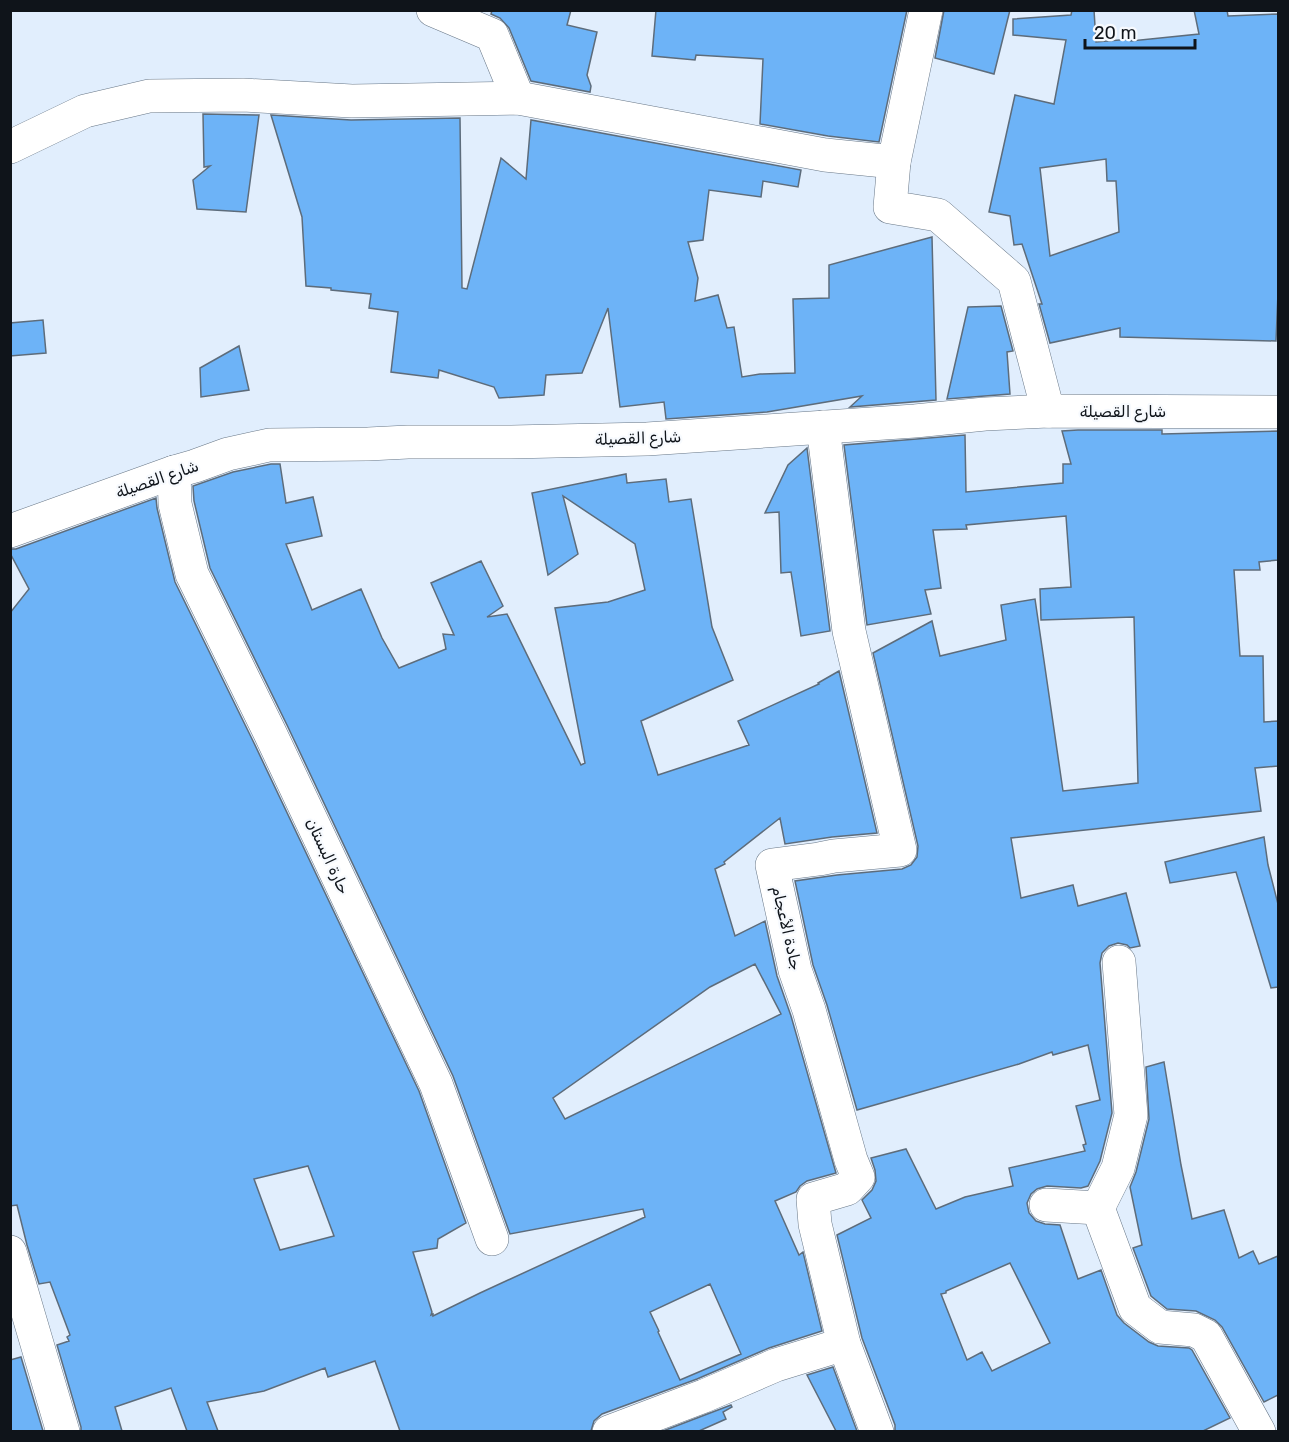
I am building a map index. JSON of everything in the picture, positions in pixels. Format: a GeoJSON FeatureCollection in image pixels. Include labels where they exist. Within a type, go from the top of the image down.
{"type":"FeatureCollection","features":[{"type":"Feature","properties":{"kind":"street"},"geometry":{"type":"LineString","coordinates":[[433,10],[492,35],[518,98]]}},
{"type":"Feature","properties":{"kind":"street"},"geometry":{"type":"LineString","coordinates":[[926,10],[894,162],[890,207],[938,215],[1014,281],[1048,411]]}},
{"type":"Feature","properties":{"kind":"street"},"geometry":{"type":"LineString","coordinates":[[10,147],[85,111],[148,96],[243,95],[352,101],[518,98],[825,155],[894,162]]}},
{"type":"Feature","properties":{"kind":"street","name":"شارع القصيلة"},"geometry":{"type":"LineString","coordinates":[[10,531],[228,454],[269,445],[647,439],[1048,411],[1278,412]]}},
{"type":"Feature","properties":{"kind":"street","name":"جادة الأعجام"},"geometry":{"type":"LineString","coordinates":[[823,427],[849,631],[900,850],[834,856],[772,866],[795,970],[858,1177],[847,1189],[813,1199],[815,1224],[844,1344],[877,1431]]}},
{"type":"Feature","properties":{"kind":"street","name":"حارة البستان"},"geometry":{"type":"LineString","coordinates":[[174,472],[175,504],[192,574],[436,1084],[492,1239]]}},
{"type":"Feature","properties":{"kind":"street"},"geometry":{"type":"LineString","coordinates":[[1119,962],[1131,1115],[1118,1168],[1098,1208],[1135,1308],[1160,1327],[1194,1330],[1206,1336],[1259,1431]]}},
{"type":"Feature","properties":{"kind":"street"},"geometry":{"type":"LineString","coordinates":[[1046,1205],[1098,1208]]}},
{"type":"Feature","properties":{"kind":"street"},"geometry":{"type":"LineString","coordinates":[[10,1252],[63,1431]]}},
{"type":"Feature","properties":{"kind":"street"},"geometry":{"type":"LineString","coordinates":[[609,1431],[704,1396],[776,1365],[844,1344]]}},
{"type":"Feature","properties":{"kind":"building"},"geometry":{"type":"Polygon","coordinates":[[[492,10],[571,10],[567,25],[597,32],[587,75],[591,86],[590,92],[531,81],[509,28],[500,18],[491,14],[492,10]]]}},
{"type":"Feature","properties":{"kind":"building"},"geometry":{"type":"Polygon","coordinates":[[[656,10],[907,10],[879,142],[760,124],[763,59],[696,55],[695,60],[652,56],[656,10]]]}},
{"type":"Feature","properties":{"kind":"building"},"geometry":{"type":"Polygon","coordinates":[[[944,10],[1010,10],[994,74],[935,58],[944,10]]]}},
{"type":"Feature","properties":{"kind":"building"},"geometry":{"type":"Polygon","coordinates":[[[1072,10],[1094,10],[1096,42],[1199,34],[1194,10],[1227,10],[1228,16],[1278,14],[1276,341],[1120,337],[1120,328],[1050,343],[1039,304],[1042,304],[1022,244],[1014,245],[1010,216],[989,212],[1015,95],[1054,104],[1066,40],[1013,35],[1013,19],[1071,15],[1072,10]],[[1106,159],[1040,168],[1050,256],[1119,232],[1116,181],[1107,181],[1106,159]]]}},
{"type":"Feature","properties":{"kind":"building"},"geometry":{"type":"Polygon","coordinates":[[[203,114],[259,115],[246,212],[197,209],[193,180],[210,166],[204,167],[203,114]]]}},
{"type":"Feature","properties":{"kind":"building"},"geometry":{"type":"Polygon","coordinates":[[[271,115],[351,120],[460,118],[462,288],[467,289],[501,158],[526,179],[531,120],[801,170],[798,187],[763,181],[761,197],[709,190],[703,240],[688,242],[698,278],[695,301],[718,295],[727,328],[734,327],[742,377],[795,373],[793,299],[829,298],[829,265],[932,237],[936,400],[850,407],[862,396],[767,412],[666,419],[664,402],[620,407],[608,308],[582,373],[546,375],[544,395],[499,398],[494,387],[439,370],[438,378],[391,372],[398,312],[369,308],[371,294],[306,286],[302,217],[271,115]]]}},
{"type":"Feature","properties":{"kind":"building"},"geometry":{"type":"Polygon","coordinates":[[[1001,306],[1013,351],[1007,352],[1010,394],[947,399],[968,307],[1001,306]]]}},
{"type":"Feature","properties":{"kind":"building"},"geometry":{"type":"Polygon","coordinates":[[[43,320],[46,353],[10,356],[10,323],[43,320]]]}},
{"type":"Feature","properties":{"kind":"building"},"geometry":{"type":"Polygon","coordinates":[[[239,346],[249,390],[201,397],[200,368],[239,346]]]}},
{"type":"Feature","properties":{"kind":"building"},"geometry":{"type":"Polygon","coordinates":[[[1162,430],[1162,434],[1278,431],[1278,560],[1259,562],[1260,570],[1234,570],[1240,656],[1263,656],[1264,722],[1278,721],[1278,766],[1255,768],[1261,811],[1011,838],[1021,898],[1073,885],[1078,906],[1126,893],[1140,946],[1130,948],[1118,943],[1109,946],[1102,953],[1100,963],[1112,1113],[1100,1161],[1088,1186],[1081,1188],[1047,1186],[1037,1189],[1031,1194],[1027,1203],[1029,1213],[1036,1221],[1060,1225],[1078,1279],[1101,1270],[1117,1315],[1124,1323],[1158,1346],[1192,1350],[1230,1418],[1203,1431],[895,1431],[895,1425],[862,1338],[837,1235],[871,1218],[862,1200],[872,1190],[876,1181],[871,1158],[906,1149],[936,1209],[965,1197],[1013,1186],[1009,1168],[1085,1151],[1083,1145],[1086,1144],[1076,1106],[1100,1100],[1088,1045],[1053,1055],[1052,1052],[1019,1064],[857,1110],[813,965],[795,881],[902,869],[911,865],[917,857],[918,846],[873,653],[932,621],[940,656],[1006,640],[1001,605],[1035,599],[1063,791],[1138,783],[1134,617],[1041,620],[1040,589],[1071,587],[1066,516],[966,525],[967,529],[933,530],[941,588],[925,590],[931,614],[867,625],[844,445],[965,435],[966,492],[1063,483],[1063,464],[1071,464],[1062,431],[1162,430]],[[1010,1263],[941,1294],[967,1360],[982,1352],[992,1371],[1050,1343],[1010,1263]]]}},
{"type":"Feature","properties":{"kind":"building"},"geometry":{"type":"Polygon","coordinates":[[[807,448],[830,631],[801,636],[791,572],[781,573],[779,512],[765,513],[788,465],[807,448]]]}},
{"type":"Feature","properties":{"kind":"building"},"geometry":{"type":"Polygon","coordinates":[[[280,464],[286,503],[313,497],[322,536],[286,544],[312,610],[361,589],[382,638],[399,668],[446,649],[443,634],[454,635],[431,583],[481,561],[503,606],[487,617],[507,614],[581,765],[585,763],[555,608],[608,602],[645,590],[635,544],[563,496],[578,554],[548,575],[532,493],[626,474],[627,483],[666,479],[669,502],[691,499],[712,627],[733,680],[641,721],[658,775],[749,745],[738,721],[819,684],[839,671],[877,833],[785,844],[780,818],[724,862],[725,864],[715,869],[735,936],[765,921],[777,976],[791,1016],[836,1173],[807,1181],[796,1192],[775,1201],[799,1255],[803,1252],[822,1331],[769,1348],[697,1379],[602,1414],[594,1421],[591,1431],[400,1431],[375,1361],[328,1377],[325,1368],[264,1391],[207,1402],[218,1431],[187,1431],[171,1388],[115,1407],[122,1431],[81,1431],[57,1345],[69,1341],[67,1337],[70,1335],[50,1282],[39,1284],[17,1205],[10,1206],[10,613],[29,589],[10,549],[16,549],[156,498],[175,582],[419,1091],[466,1223],[438,1239],[437,1248],[413,1252],[431,1315],[645,1217],[643,1209],[510,1234],[453,1076],[210,568],[194,501],[193,486],[233,472],[280,464]],[[755,964],[710,987],[553,1098],[565,1119],[781,1014],[755,964]],[[308,1166],[254,1179],[280,1250],[334,1236],[308,1166]],[[710,1284],[650,1312],[680,1380],[741,1354],[710,1284]]]}},
{"type":"Feature","properties":{"kind":"building"},"geometry":{"type":"Polygon","coordinates":[[[1264,837],[1268,865],[1278,904],[1278,987],[1271,988],[1236,872],[1170,883],[1165,862],[1264,837]]]}},
{"type":"Feature","properties":{"kind":"building"},"geometry":{"type":"Polygon","coordinates":[[[1164,1062],[1192,1219],[1224,1210],[1239,1258],[1253,1251],[1259,1264],[1278,1256],[1278,1395],[1264,1402],[1222,1327],[1215,1320],[1196,1311],[1167,1309],[1151,1296],[1133,1248],[1142,1245],[1130,1187],[1149,1119],[1146,1067],[1164,1062]]]}},
{"type":"Feature","properties":{"kind":"building"},"geometry":{"type":"Polygon","coordinates":[[[21,1357],[43,1431],[10,1431],[10,1360],[21,1357]]]}},
{"type":"Feature","properties":{"kind":"building"},"geometry":{"type":"Polygon","coordinates":[[[833,1367],[857,1431],[836,1431],[807,1375],[833,1367]]]}},
{"type":"Feature","properties":{"kind":"building"},"geometry":{"type":"Polygon","coordinates":[[[731,1405],[732,1407],[723,1412],[726,1419],[699,1431],[663,1431],[731,1405]]]}}]}
